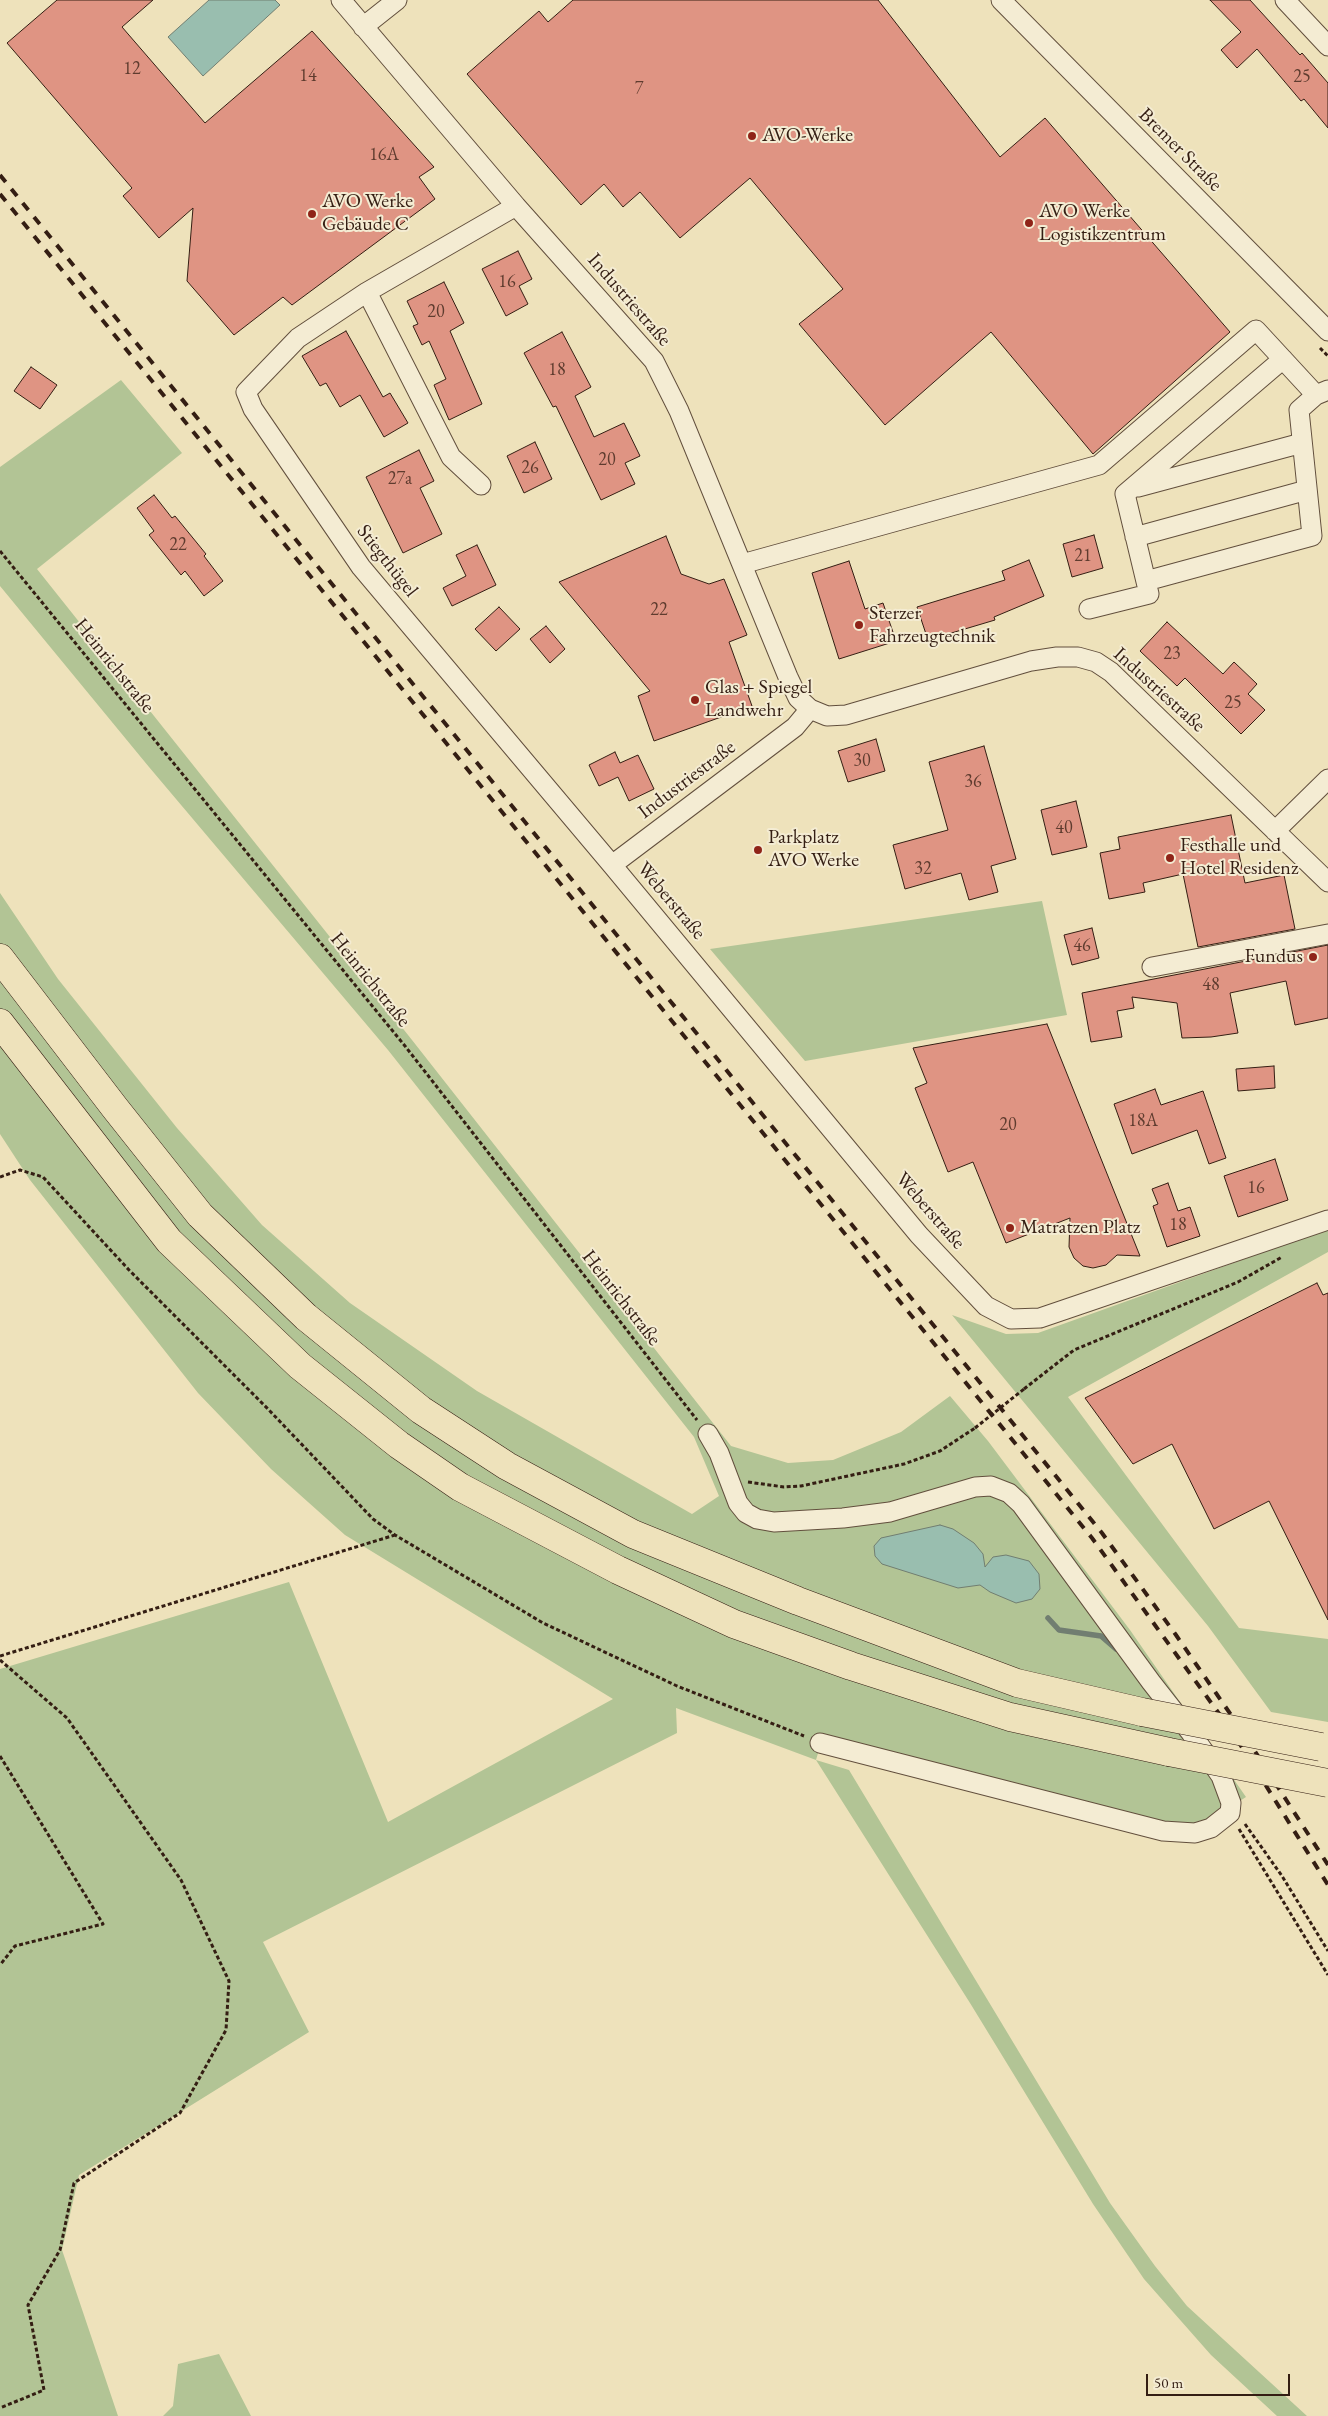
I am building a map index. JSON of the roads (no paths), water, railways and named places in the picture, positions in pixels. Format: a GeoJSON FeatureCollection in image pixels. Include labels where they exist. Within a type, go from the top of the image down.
{"type":"FeatureCollection","features":[{"type":"Feature","properties":{"kind":"highway"},"geometry":{"type":"LineString","coordinates":[[0,958],[200,1215],[306,1317],[429,1415],[507,1466],[633,1534],[798,1601],[1017,1683],[1142,1712],[1324,1748]]}},
{"type":"Feature","properties":{"kind":"highway"},"geometry":{"type":"LineString","coordinates":[[0,1023],[169,1242],[300,1366],[400,1445],[460,1487],[618,1570],[734,1624],[851,1666],[1010,1717],[1169,1752],[1328,1783]]}},
{"type":"Feature","properties":{"kind":"street","name":"Industriestraße"},"geometry":{"type":"LineString","coordinates":[[341,0],[516,206],[654,361],[679,412],[788,677],[798,698],[810,709],[827,716],[846,715],[1031,661],[1057,657],[1078,657],[1096,662],[1111,672],[1328,882]]}},
{"type":"Feature","properties":{"kind":"street"},"geometry":{"type":"LineString","coordinates":[[363,27],[397,0]]}},
{"type":"Feature","properties":{"kind":"street","name":"Bremer Straße"},"geometry":{"type":"LineString","coordinates":[[1001,0],[1328,331]]}},
{"type":"Feature","properties":{"kind":"street"},"geometry":{"type":"LineString","coordinates":[[1285,0],[1328,46]]}},
{"type":"Feature","properties":{"kind":"street","name":"Stiegthügel"},"geometry":{"type":"LineString","coordinates":[[516,206],[368,292],[298,338],[246,392],[253,409],[361,566],[612,866]]}},
{"type":"Feature","properties":{"kind":"street"},"geometry":{"type":"LineString","coordinates":[[368,292],[451,457],[481,485]]}},
{"type":"Feature","properties":{"kind":"street"},"geometry":{"type":"LineString","coordinates":[[742,564],[1099,465],[1256,330],[1283,359],[1322,393],[1299,410],[1312,536],[1146,581]]}},
{"type":"Feature","properties":{"kind":"street"},"geometry":{"type":"LineString","coordinates":[[1090,609],[1149,594],[1125,494],[1283,359]]}},
{"type":"Feature","properties":{"kind":"street"},"geometry":{"type":"LineString","coordinates":[[1132,489],[1302,443]]}},
{"type":"Feature","properties":{"kind":"street"},"geometry":{"type":"LineString","coordinates":[[1135,537],[1307,490]]}},
{"type":"Feature","properties":{"kind":"street","name":"Industriestraße"},"geometry":{"type":"LineString","coordinates":[[612,866],[772,753],[810,709]]}},
{"type":"Feature","properties":{"kind":"street"},"geometry":{"type":"LineString","coordinates":[[1275,831],[1328,779]]}},
{"type":"Feature","properties":{"kind":"street","name":"Weberstraße"},"geometry":{"type":"LineString","coordinates":[[612,866],[919,1235],[986,1306],[1011,1319],[1040,1318],[1328,1220]]}},
{"type":"Feature","properties":{"kind":"street"},"geometry":{"type":"LineString","coordinates":[[1152,968],[1328,934]]}},
{"type":"Feature","properties":{"kind":"street"},"geometry":{"type":"LineString","coordinates":[[708,1434],[718,1453],[738,1503],[746,1513],[757,1519],[774,1522],[843,1518],[890,1512],[961,1497],[975,1487],[991,1486],[1009,1493],[1021,1504],[1075,1583],[1196,1740],[1221,1776],[1230,1808],[1211,1828],[1196,1832],[1163,1831],[820,1743]]}},
{"type":"Feature","properties":{"kind":"waterway"},"geometry":{"type":"LineString","coordinates":[[1048,1618],[1059,1630],[1101,1636],[1116,1649]]}},
{"type":"Feature","properties":{"kind":"railway"},"geometry":{"type":"LineString","coordinates":[[0,175],[1102,1533],[1240,1728],[1328,1865]]}},
{"type":"Feature","properties":{"kind":"railway"},"geometry":{"type":"LineString","coordinates":[[0,194],[1092,1538],[1233,1733],[1328,1885]]}},
{"type":"Feature","properties":{"kind":"place","name":"AVO-Werke"},"geometry":{"type":"Point","coordinates":[752,136]}},
{"type":"Feature","properties":{"kind":"place","name":"AVO Werke Gebäude C"},"geometry":{"type":"Point","coordinates":[312,214]}},
{"type":"Feature","properties":{"kind":"place","name":"AVO Werke Logistikzentrum"},"geometry":{"type":"Point","coordinates":[1029,223]}},
{"type":"Feature","properties":{"kind":"place","name":"Sterzer Fahrzeugtechnik"},"geometry":{"type":"Point","coordinates":[859,625]}},
{"type":"Feature","properties":{"kind":"place","name":"Glas + Spiegel Landwehr"},"geometry":{"type":"Point","coordinates":[695,700]}},
{"type":"Feature","properties":{"kind":"place","name":"Parkplatz AVO Werke"},"geometry":{"type":"Point","coordinates":[758,850]}},
{"type":"Feature","properties":{"kind":"place","name":"Festhalle und Hotel Residenz"},"geometry":{"type":"Point","coordinates":[1170,858]}},
{"type":"Feature","properties":{"kind":"place","name":"Fundus"},"geometry":{"type":"Point","coordinates":[1313,957]}},
{"type":"Feature","properties":{"kind":"place","name":"Matratzen Platz"},"geometry":{"type":"Point","coordinates":[1010,1228]}}]}
